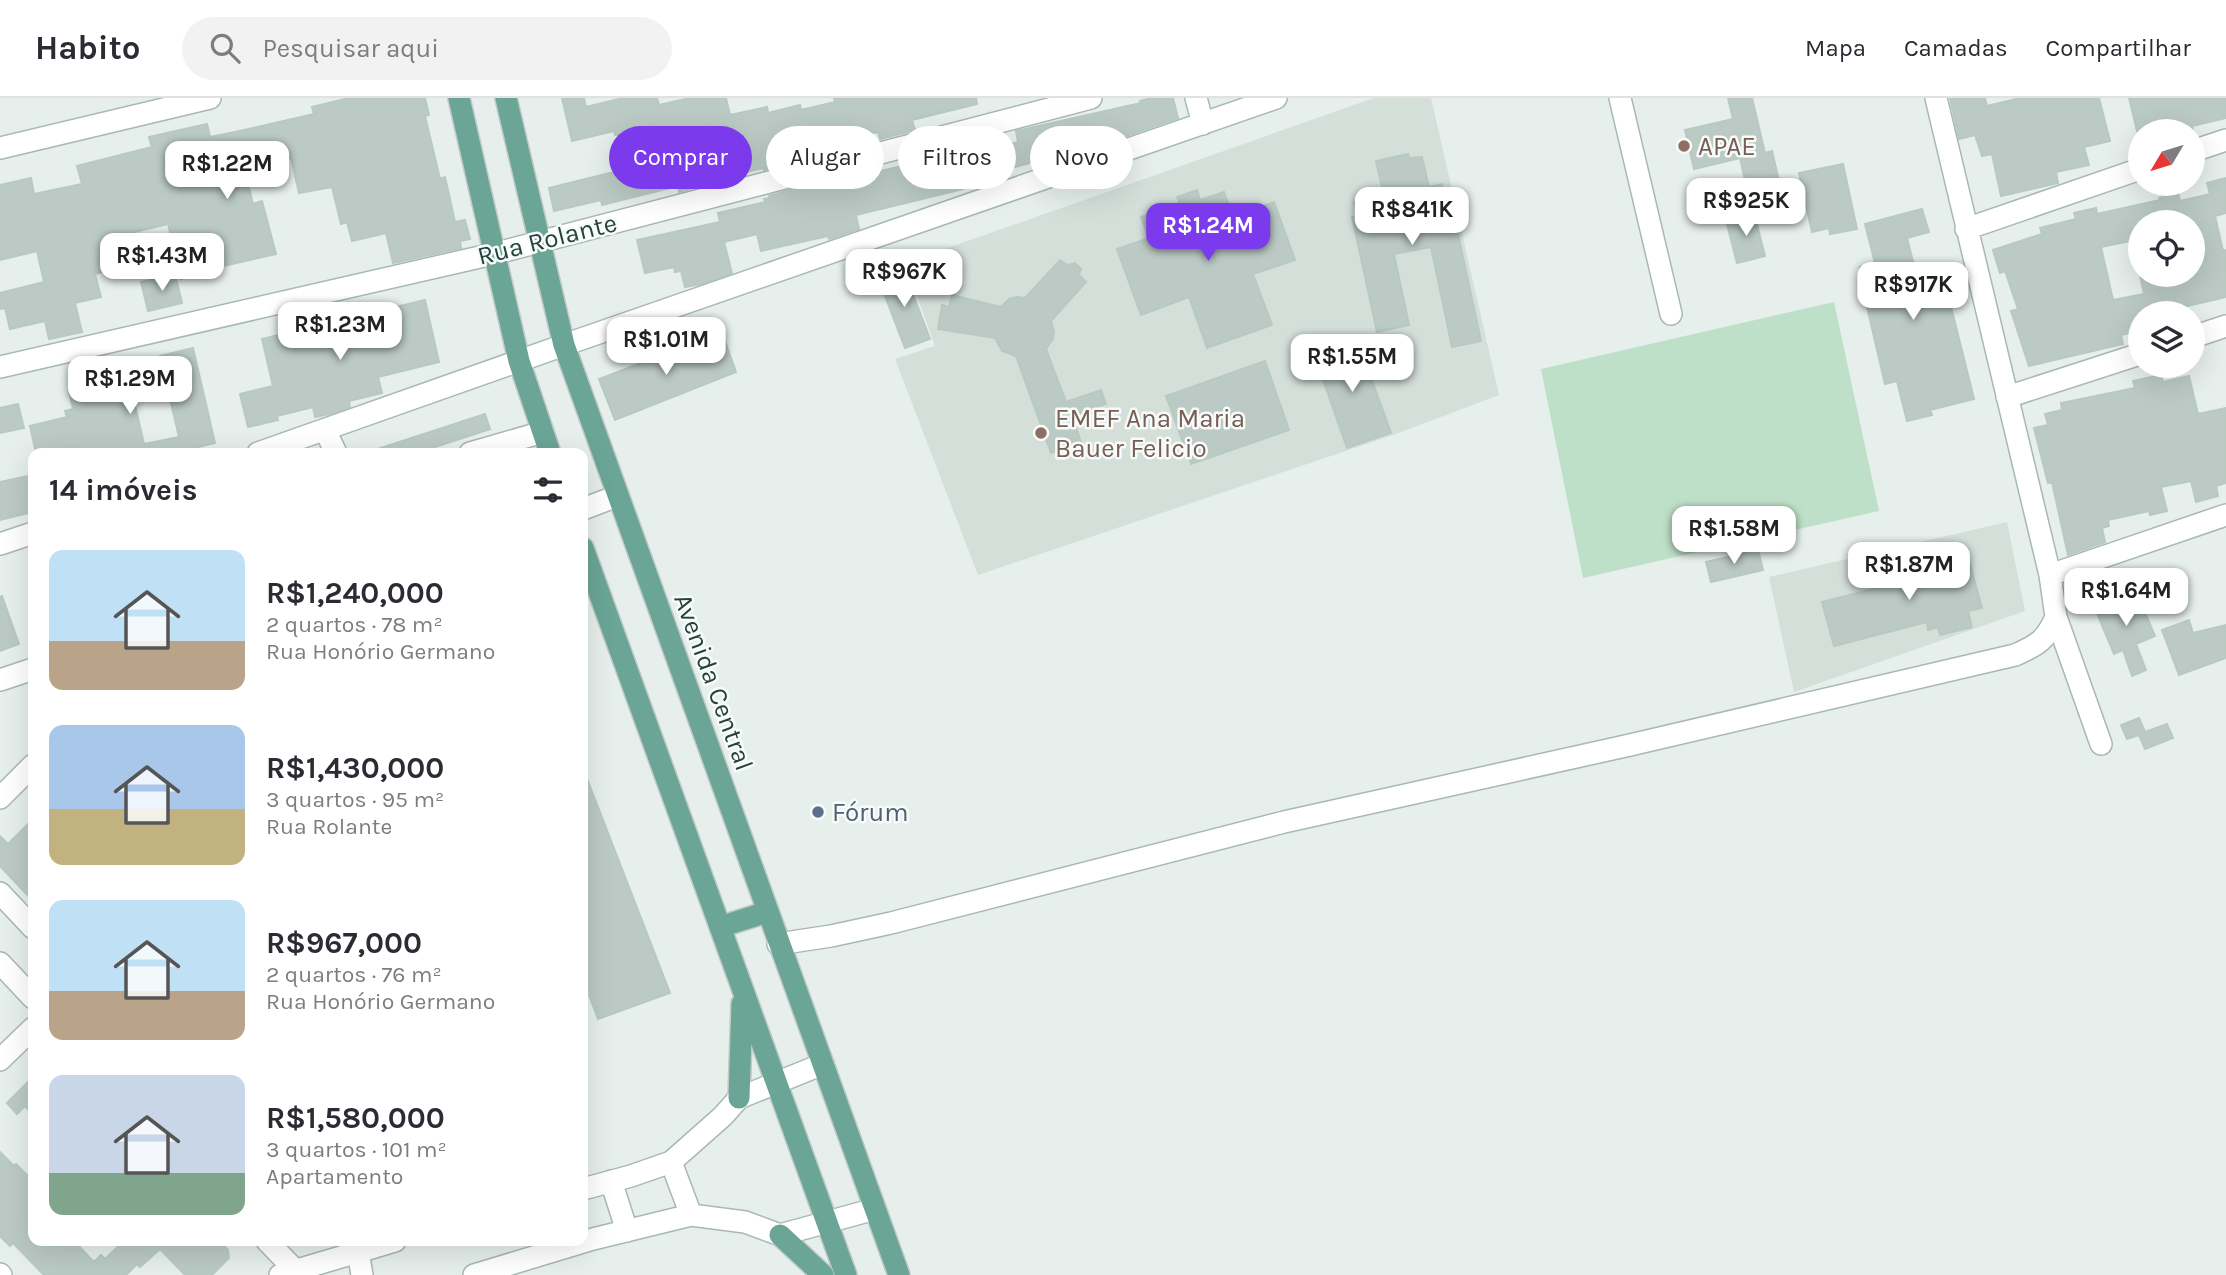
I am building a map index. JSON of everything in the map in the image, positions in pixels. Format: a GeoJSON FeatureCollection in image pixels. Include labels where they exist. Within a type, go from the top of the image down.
{"type":"FeatureCollection","features":[{"type":"Feature","properties":{"kind":"main road"},"geometry":{"type":"LineString","coordinates":[[459,98],[519,361],[548,448]]}},
{"type":"Feature","properties":{"kind":"main road","name":"Avenida Central"},"geometry":{"type":"LineString","coordinates":[[506,98],[564,345],[899,1275]]}},
{"type":"Feature","properties":{"kind":"main road"},"geometry":{"type":"LineString","coordinates":[[589,584],[720,927],[846,1275]]}},
{"type":"Feature","properties":{"kind":"main road"},"geometry":{"type":"LineString","coordinates":[[720,927],[767,912]]}},
{"type":"Feature","properties":{"kind":"main road"},"geometry":{"type":"LineString","coordinates":[[738,1098],[743,992]]}},
{"type":"Feature","properties":{"kind":"main road"},"geometry":{"type":"LineString","coordinates":[[780,1235],[824,1275]]}},
{"type":"Feature","properties":{"kind":"street"},"geometry":{"type":"LineString","coordinates":[[0,148],[210,98]]}},
{"type":"Feature","properties":{"kind":"street","name":"Rua Rolante"},"geometry":{"type":"LineString","coordinates":[[0,367],[493,254],[1091,98]]}},
{"type":"Feature","properties":{"kind":"street"},"geometry":{"type":"LineString","coordinates":[[1196,98],[1203,124]]}},
{"type":"Feature","properties":{"kind":"street"},"geometry":{"type":"LineString","coordinates":[[272,448],[1276,98]]}},
{"type":"Feature","properties":{"kind":"street"},"geometry":{"type":"LineString","coordinates":[[1620,98],[1671,314]]}},
{"type":"Feature","properties":{"kind":"street"},"geometry":{"type":"LineString","coordinates":[[1936,98],[2050,575],[2056,617],[2101,744]]}},
{"type":"Feature","properties":{"kind":"street"},"geometry":{"type":"LineString","coordinates":[[2205,147],[2226,140]]}},
{"type":"Feature","properties":{"kind":"street"},"geometry":{"type":"LineString","coordinates":[[1966,229],[2128,173]]}},
{"type":"Feature","properties":{"kind":"street"},"geometry":{"type":"LineString","coordinates":[[2205,333],[2226,326]]}},
{"type":"Feature","properties":{"kind":"street"},"geometry":{"type":"LineString","coordinates":[[2007,397],[2128,358]]}},
{"type":"Feature","properties":{"kind":"street"},"geometry":{"type":"LineString","coordinates":[[324,430],[333,448]]}},
{"type":"Feature","properties":{"kind":"street"},"geometry":{"type":"LineString","coordinates":[[487,448],[543,432]]}},
{"type":"Feature","properties":{"kind":"street"},"geometry":{"type":"LineString","coordinates":[[588,507],[617,496]]}},
{"type":"Feature","properties":{"kind":"street"},"geometry":{"type":"LineString","coordinates":[[2050,575],[2226,515]]}},
{"type":"Feature","properties":{"kind":"street"},"geometry":{"type":"LineString","coordinates":[[0,544],[28,535]]}},
{"type":"Feature","properties":{"kind":"street"},"geometry":{"type":"LineString","coordinates":[[778,944],[891,923],[1284,822],[2015,655],[2042,640],[2049,633],[2056,617]]}},
{"type":"Feature","properties":{"kind":"street"},"geometry":{"type":"LineString","coordinates":[[0,680],[28,671]]}},
{"type":"Feature","properties":{"kind":"street"},"geometry":{"type":"LineString","coordinates":[[0,798],[28,770]]}},
{"type":"Feature","properties":{"kind":"street"},"geometry":{"type":"LineString","coordinates":[[0,893],[28,923]]}},
{"type":"Feature","properties":{"kind":"street"},"geometry":{"type":"LineString","coordinates":[[0,962],[28,993]]}},
{"type":"Feature","properties":{"kind":"street"},"geometry":{"type":"LineString","coordinates":[[0,1060],[28,1033]]}},
{"type":"Feature","properties":{"kind":"street"},"geometry":{"type":"LineString","coordinates":[[588,1188],[671,1162],[723,1116],[738,1098],[823,1063]]}},
{"type":"Feature","properties":{"kind":"street"},"geometry":{"type":"LineString","coordinates":[[671,1162],[691,1216]]}},
{"type":"Feature","properties":{"kind":"street"},"geometry":{"type":"LineString","coordinates":[[611,1181],[627,1231]]}},
{"type":"Feature","properties":{"kind":"street"},"geometry":{"type":"LineString","coordinates":[[588,1239],[691,1216],[745,1222],[780,1235],[875,1209]]}},
{"type":"Feature","properties":{"kind":"street"},"geometry":{"type":"LineString","coordinates":[[271,1246],[291,1274],[354,1246]]}},
{"type":"Feature","properties":{"kind":"street"},"geometry":{"type":"LineString","coordinates":[[358,1246],[362,1275]]}},
{"type":"Feature","properties":{"kind":"street"},"geometry":{"type":"LineString","coordinates":[[474,1275],[559,1246]]}},
{"type":"Feature","properties":{"kind":"shaded area"},"geometry":{"type":"Polygon","coordinates":[[[1374,98],[1431,98],[1499,395],[1393,435],[978,575],[895,359],[935,346],[905,263],[1115,189],[1133,189],[1133,183],[1374,98]]]}},
{"type":"Feature","properties":{"kind":"shaded area"},"geometry":{"type":"Polygon","coordinates":[[[2007,522],[2025,611],[1794,692],[1769,577],[2007,522]]]}},
{"type":"Feature","properties":{"kind":"green space"},"geometry":{"type":"Polygon","coordinates":[[[1834,302],[1879,511],[1583,578],[1541,369],[1834,302]]]}},
{"type":"Feature","properties":{"kind":"building"},"geometry":{"type":"Polygon","coordinates":[[[349,98],[425,98],[429,115],[425,116],[440,179],[445,177],[455,222],[465,220],[470,239],[460,241],[461,248],[393,263],[386,233],[352,241],[347,222],[341,224],[332,187],[299,193],[291,158],[244,168],[253,204],[262,201],[276,254],[202,271],[203,273],[181,279],[168,224],[130,233],[138,263],[95,274],[101,297],[75,303],[82,332],[49,339],[45,321],[10,329],[5,308],[0,309],[0,293],[44,282],[37,251],[0,260],[0,185],[31,178],[34,194],[82,184],[77,166],[152,147],[149,137],[207,124],[210,137],[314,114],[312,107],[349,98]]]}},
{"type":"Feature","properties":{"kind":"building"},"geometry":{"type":"Polygon","coordinates":[[[562,98],[584,98],[586,107],[623,98],[657,98],[659,105],[690,98],[726,98],[730,115],[767,107],[768,113],[800,105],[801,110],[835,102],[834,98],[976,98],[977,104],[912,120],[914,126],[898,126],[898,134],[884,138],[884,126],[766,126],[764,170],[752,171],[752,126],[609,126],[609,132],[572,141],[562,98]]]}},
{"type":"Feature","properties":{"kind":"building"},"geometry":{"type":"Polygon","coordinates":[[[1173,98],[1178,118],[1133,134],[1133,126],[1038,126],[1141,103],[1140,101],[1173,98]]]}},
{"type":"Feature","properties":{"kind":"building"},"geometry":{"type":"Polygon","coordinates":[[[1728,98],[1752,98],[1765,153],[1772,151],[1779,181],[1747,189],[1740,158],[1694,169],[1685,130],[1733,119],[1728,98]]]}},
{"type":"Feature","properties":{"kind":"building"},"geometry":{"type":"Polygon","coordinates":[[[1950,98],[1985,98],[1987,106],[2020,98],[2099,98],[2110,141],[2084,147],[2089,165],[2056,172],[2058,183],[2001,196],[1992,154],[1982,156],[1975,135],[1959,139],[1950,98]]]}},
{"type":"Feature","properties":{"kind":"building"},"geometry":{"type":"Polygon","coordinates":[[[2129,98],[2226,98],[2226,118],[2205,123],[2205,119],[2134,119],[2129,98]]]}},
{"type":"Feature","properties":{"kind":"building"},"geometry":{"type":"Polygon","coordinates":[[[1030,128],[1030,163],[1016,167],[1018,142],[1016,131],[1030,128]]]}},
{"type":"Feature","properties":{"kind":"building"},"geometry":{"type":"Polygon","coordinates":[[[1408,154],[1409,158],[1422,157],[1429,187],[1442,184],[1451,230],[1457,229],[1481,341],[1452,347],[1431,247],[1394,254],[1409,325],[1377,332],[1352,217],[1357,216],[1354,202],[1384,196],[1376,161],[1408,154]]]}},
{"type":"Feature","properties":{"kind":"building"},"geometry":{"type":"Polygon","coordinates":[[[1843,164],[1857,229],[1830,234],[1829,228],[1812,232],[1799,173],[1843,164]]]}},
{"type":"Feature","properties":{"kind":"building"},"geometry":{"type":"Polygon","coordinates":[[[898,167],[898,189],[963,189],[856,215],[859,229],[829,239],[828,236],[761,251],[757,234],[724,242],[732,273],[701,284],[685,287],[681,271],[675,272],[674,267],[645,273],[637,240],[720,222],[718,213],[765,202],[764,199],[770,198],[769,196],[795,189],[884,189],[884,170],[898,167]]]}},
{"type":"Feature","properties":{"kind":"building"},"geometry":{"type":"Polygon","coordinates":[[[609,173],[609,189],[666,189],[602,205],[601,200],[554,211],[549,188],[609,173]]]}},
{"type":"Feature","properties":{"kind":"building"},"geometry":{"type":"Polygon","coordinates":[[[2226,178],[2226,213],[2215,216],[2223,251],[2226,250],[2226,297],[2205,302],[2128,301],[2128,334],[2121,335],[2123,344],[2029,366],[2011,311],[2018,309],[2005,271],[2000,273],[1993,250],[2042,234],[2040,228],[2076,219],[2074,213],[2096,208],[2097,214],[2160,200],[2159,198],[2167,196],[2179,196],[2180,201],[2210,194],[2207,183],[2226,178]]]}},
{"type":"Feature","properties":{"kind":"building"},"geometry":{"type":"Polygon","coordinates":[[[1197,190],[1200,200],[1224,192],[1233,217],[1274,202],[1295,260],[1253,274],[1272,325],[1207,348],[1189,297],[1141,315],[1117,249],[1149,238],[1141,217],[1180,203],[1177,197],[1197,190]]]}},
{"type":"Feature","properties":{"kind":"building"},"geometry":{"type":"Polygon","coordinates":[[[1922,209],[1929,232],[1907,238],[1919,285],[1944,279],[1974,399],[1930,410],[1932,415],[1907,421],[1897,381],[1885,384],[1860,267],[1875,263],[1865,224],[1922,209]]]}},
{"type":"Feature","properties":{"kind":"building"},"geometry":{"type":"Polygon","coordinates":[[[1754,213],[1765,256],[1737,263],[1726,220],[1754,213]]]}},
{"type":"Feature","properties":{"kind":"building"},"geometry":{"type":"Polygon","coordinates":[[[1060,260],[1067,265],[1075,263],[1081,269],[1079,275],[1086,282],[1051,321],[1053,339],[1046,349],[1066,402],[1101,390],[1106,404],[1072,416],[1081,442],[1051,453],[1016,356],[1002,351],[995,338],[938,329],[942,305],[949,307],[952,295],[1001,307],[1009,299],[1025,298],[1060,260]]]}},
{"type":"Feature","properties":{"kind":"building"},"geometry":{"type":"Polygon","coordinates":[[[893,269],[896,279],[906,276],[930,339],[905,348],[877,275],[893,269]]]}},
{"type":"Feature","properties":{"kind":"building"},"geometry":{"type":"Polygon","coordinates":[[[175,274],[182,303],[148,311],[141,282],[175,274]]]}},
{"type":"Feature","properties":{"kind":"building"},"geometry":{"type":"Polygon","coordinates":[[[425,300],[439,362],[378,377],[382,393],[349,401],[350,407],[315,417],[313,407],[277,416],[278,420],[248,427],[240,394],[273,386],[262,339],[320,325],[319,321],[337,317],[339,324],[380,315],[379,311],[425,300]]]}},
{"type":"Feature","properties":{"kind":"building"},"geometry":{"type":"Polygon","coordinates":[[[723,336],[736,372],[615,420],[599,379],[723,336]]]}},
{"type":"Feature","properties":{"kind":"building"},"geometry":{"type":"Polygon","coordinates":[[[1357,339],[1391,433],[1347,448],[1314,354],[1357,339]]]}},
{"type":"Feature","properties":{"kind":"building"},"geometry":{"type":"Polygon","coordinates":[[[193,348],[215,443],[194,448],[35,448],[30,426],[67,417],[65,411],[73,409],[69,392],[128,375],[144,444],[179,437],[160,356],[193,348]]]}},
{"type":"Feature","properties":{"kind":"building"},"geometry":{"type":"Polygon","coordinates":[[[1265,361],[1289,430],[1191,464],[1166,396],[1265,361]]]}},
{"type":"Feature","properties":{"kind":"building"},"geometry":{"type":"Polygon","coordinates":[[[2162,378],[2163,382],[2189,378],[2198,414],[2226,408],[2226,483],[2216,486],[2218,496],[2196,502],[2191,481],[2161,487],[2167,511],[2150,515],[2149,511],[2108,520],[2109,526],[2102,528],[2105,542],[2068,555],[2052,482],[2048,483],[2034,428],[2048,425],[2045,414],[2062,410],[2061,403],[2135,388],[2133,381],[2162,378]]]}},
{"type":"Feature","properties":{"kind":"building"},"geometry":{"type":"Polygon","coordinates":[[[18,404],[24,428],[0,433],[0,408],[18,404]]]}},
{"type":"Feature","properties":{"kind":"building"},"geometry":{"type":"Polygon","coordinates":[[[485,414],[490,429],[432,448],[381,448],[485,414]]]}},
{"type":"Feature","properties":{"kind":"building"},"geometry":{"type":"Polygon","coordinates":[[[28,476],[28,513],[0,520],[0,482],[28,476]]]}},
{"type":"Feature","properties":{"kind":"building"},"geometry":{"type":"Polygon","coordinates":[[[1950,544],[1957,568],[1970,564],[1982,608],[1968,611],[1972,627],[1940,635],[1938,627],[1928,630],[1927,622],[1834,646],[1822,602],[1925,576],[1919,552],[1950,544]]]}},
{"type":"Feature","properties":{"kind":"building"},"geometry":{"type":"Polygon","coordinates":[[[1758,550],[1763,570],[1711,582],[1706,562],[1758,550]]]}},
{"type":"Feature","properties":{"kind":"building"},"geometry":{"type":"Polygon","coordinates":[[[2122,594],[2125,601],[2138,596],[2155,636],[2136,644],[2146,670],[2132,676],[2123,650],[2114,654],[2094,606],[2122,594]]]}},
{"type":"Feature","properties":{"kind":"building"},"geometry":{"type":"Polygon","coordinates":[[[2,596],[19,644],[0,651],[0,597],[2,596]]]}},
{"type":"Feature","properties":{"kind":"building"},"geometry":{"type":"Polygon","coordinates":[[[2189,620],[2193,633],[2226,625],[2226,658],[2179,675],[2162,630],[2189,620]]]}},
{"type":"Feature","properties":{"kind":"building"},"geometry":{"type":"Polygon","coordinates":[[[2139,718],[2145,732],[2167,724],[2173,738],[2145,749],[2139,735],[2127,739],[2121,725],[2139,718]]]}},
{"type":"Feature","properties":{"kind":"building"},"geometry":{"type":"Polygon","coordinates":[[[588,781],[670,993],[598,1019],[588,992],[588,781]]]}},
{"type":"Feature","properties":{"kind":"building"},"geometry":{"type":"Polygon","coordinates":[[[28,824],[28,896],[0,866],[0,836],[8,844],[28,824]]]}},
{"type":"Feature","properties":{"kind":"building"},"geometry":{"type":"Polygon","coordinates":[[[28,1082],[28,1109],[25,1106],[17,1114],[7,1103],[28,1082]]]}},
{"type":"Feature","properties":{"kind":"building"},"geometry":{"type":"Polygon","coordinates":[[[0,1152],[28,1176],[28,1246],[79,1246],[94,1262],[101,1255],[105,1259],[119,1246],[224,1246],[228,1250],[229,1258],[212,1275],[185,1275],[160,1249],[140,1267],[137,1264],[126,1275],[44,1275],[13,1243],[10,1246],[0,1236],[0,1152]]]}},
{"type":"Feature","properties":{"kind":"place","name":"APAE"},"geometry":{"type":"Point","coordinates":[1684,146]}},
{"type":"Feature","properties":{"kind":"place","name":"EMEF Ana Maria Bauer Felicio"},"geometry":{"type":"Point","coordinates":[1041,433]}},
{"type":"Feature","properties":{"kind":"place","name":"Fórum"},"geometry":{"type":"Point","coordinates":[818,812]}}]}
